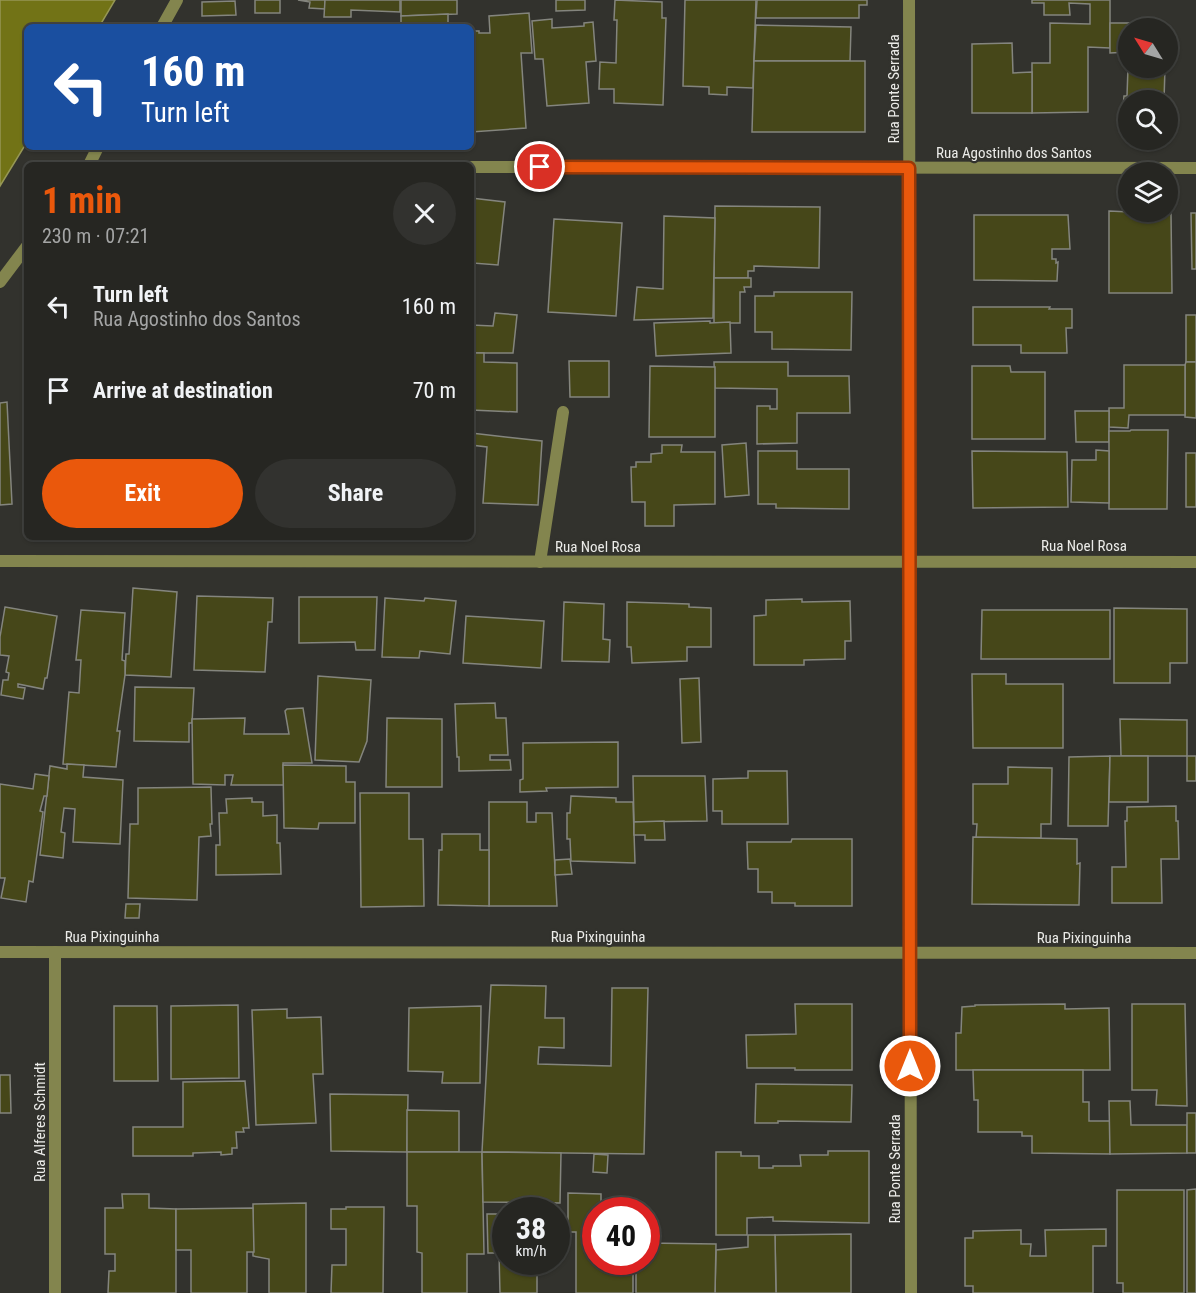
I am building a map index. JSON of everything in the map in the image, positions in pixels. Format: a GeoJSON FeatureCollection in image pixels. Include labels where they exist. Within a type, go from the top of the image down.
{"type":"FeatureCollection","features":[{"type":"Feature","properties":{"kind":"street"},"geometry":{"type":"LineString","coordinates":[[164,24],[177,0]]}},
{"type":"Feature","properties":{"kind":"street","name":"Rua Ponte Serrada"},"geometry":{"type":"LineString","coordinates":[[909,0],[911,1293]]}},
{"type":"Feature","properties":{"kind":"street","name":"Rua Agostinho dos Santos"},"geometry":{"type":"LineString","coordinates":[[474,167],[1196,168]]}},
{"type":"Feature","properties":{"kind":"street"},"geometry":{"type":"LineString","coordinates":[[0,282],[24,250]]}},
{"type":"Feature","properties":{"kind":"street"},"geometry":{"type":"LineString","coordinates":[[540,562],[563,411]]}},
{"type":"Feature","properties":{"kind":"street","name":"Rua Noel Rosa"},"geometry":{"type":"LineString","coordinates":[[0,561],[1196,562]]}},
{"type":"Feature","properties":{"kind":"street","name":"Rua Pixinguinha"},"geometry":{"type":"LineString","coordinates":[[0,952],[1196,953]]}},
{"type":"Feature","properties":{"kind":"street","name":"Rua Alferes Schmidt"},"geometry":{"type":"LineString","coordinates":[[55,952],[55,1293]]}},
{"type":"Feature","properties":{"kind":"shaded area"},"geometry":{"type":"Polygon","coordinates":[[[0,0],[115,0],[101,24],[24,24],[24,147],[0,186],[0,0]]]}},
{"type":"Feature","properties":{"kind":"building"},"geometry":{"type":"Polygon","coordinates":[[[255,0],[280,0],[280,13],[255,13],[255,0]]]}},
{"type":"Feature","properties":{"kind":"building"},"geometry":{"type":"Polygon","coordinates":[[[298,0],[325,0],[325,9],[309,8],[310,2],[298,0]]]}},
{"type":"Feature","properties":{"kind":"building"},"geometry":{"type":"Polygon","coordinates":[[[325,0],[400,0],[400,12],[351,10],[351,17],[324,17],[325,0]]]}},
{"type":"Feature","properties":{"kind":"building"},"geometry":{"type":"Polygon","coordinates":[[[401,0],[457,0],[457,14],[401,16],[401,0]]]}},
{"type":"Feature","properties":{"kind":"building"},"geometry":{"type":"Polygon","coordinates":[[[556,0],[585,0],[585,10],[556,11],[556,0]]]}},
{"type":"Feature","properties":{"kind":"building"},"geometry":{"type":"Polygon","coordinates":[[[615,0],[662,2],[662,18],[666,18],[663,105],[614,103],[614,89],[599,89],[600,62],[616,63],[615,0]]]}},
{"type":"Feature","properties":{"kind":"building"},"geometry":{"type":"Polygon","coordinates":[[[685,0],[756,0],[753,88],[727,87],[727,95],[709,94],[709,87],[683,86],[685,0]]]}},
{"type":"Feature","properties":{"kind":"building"},"geometry":{"type":"Polygon","coordinates":[[[757,0],[867,0],[867,5],[859,5],[859,18],[756,18],[757,0]]]}},
{"type":"Feature","properties":{"kind":"building"},"geometry":{"type":"Polygon","coordinates":[[[1032,0],[1110,0],[1110,48],[1088,47],[1088,112],[1032,113],[1032,63],[1050,63],[1050,23],[1090,24],[1090,4],[1069,3],[1070,15],[1044,15],[1044,3],[1032,3],[1032,0]]]}},
{"type":"Feature","properties":{"kind":"building"},"geometry":{"type":"Polygon","coordinates":[[[235,1],[236,15],[202,16],[202,2],[235,1]]]}},
{"type":"Feature","properties":{"kind":"building"},"geometry":{"type":"Polygon","coordinates":[[[529,13],[532,53],[521,53],[526,128],[474,132],[474,31],[490,33],[489,16],[529,13]]]}},
{"type":"Feature","properties":{"kind":"building"},"geometry":{"type":"Polygon","coordinates":[[[448,14],[448,24],[401,24],[401,16],[448,14]]]}},
{"type":"Feature","properties":{"kind":"building"},"geometry":{"type":"Polygon","coordinates":[[[552,19],[552,28],[584,26],[584,23],[593,22],[596,61],[586,62],[589,103],[547,106],[543,59],[535,59],[532,21],[552,19]]]}},
{"type":"Feature","properties":{"kind":"building"},"geometry":{"type":"Polygon","coordinates":[[[1110,23],[1118,23],[1118,53],[1110,53],[1110,23]]]}},
{"type":"Feature","properties":{"kind":"building"},"geometry":{"type":"Polygon","coordinates":[[[756,25],[851,27],[850,61],[754,61],[756,25]]]}},
{"type":"Feature","properties":{"kind":"building"},"geometry":{"type":"Polygon","coordinates":[[[1012,43],[1013,73],[1032,72],[1032,113],[972,113],[972,44],[1012,43]]]}},
{"type":"Feature","properties":{"kind":"building"},"geometry":{"type":"Polygon","coordinates":[[[754,61],[865,61],[865,132],[752,132],[754,61]]]}},
{"type":"Feature","properties":{"kind":"building"},"geometry":{"type":"Polygon","coordinates":[[[1128,78],[1165,78],[1164,90],[1127,90],[1128,78]]]}},
{"type":"Feature","properties":{"kind":"building"},"geometry":{"type":"Polygon","coordinates":[[[474,198],[505,202],[498,265],[474,263],[474,198]]]}},
{"type":"Feature","properties":{"kind":"building"},"geometry":{"type":"Polygon","coordinates":[[[715,206],[820,207],[819,268],[754,266],[754,271],[748,271],[748,278],[714,278],[715,206]]]}},
{"type":"Feature","properties":{"kind":"building"},"geometry":{"type":"Polygon","coordinates":[[[1109,211],[1118,211],[1118,222],[1171,222],[1172,293],[1109,293],[1109,211]]]}},
{"type":"Feature","properties":{"kind":"building"},"geometry":{"type":"Polygon","coordinates":[[[1191,213],[1196,213],[1196,269],[1192,269],[1191,213]]]}},
{"type":"Feature","properties":{"kind":"building"},"geometry":{"type":"Polygon","coordinates":[[[974,215],[1068,215],[1070,249],[1052,249],[1052,259],[1058,262],[1057,281],[974,280],[974,215]]]}},
{"type":"Feature","properties":{"kind":"building"},"geometry":{"type":"Polygon","coordinates":[[[664,216],[715,218],[713,318],[634,320],[637,287],[663,289],[664,216]]]}},
{"type":"Feature","properties":{"kind":"building"},"geometry":{"type":"Polygon","coordinates":[[[554,219],[622,223],[616,316],[548,312],[554,219]]]}},
{"type":"Feature","properties":{"kind":"building"},"geometry":{"type":"Polygon","coordinates":[[[714,278],[751,278],[751,287],[744,287],[745,292],[740,292],[740,323],[714,323],[714,278]]]}},
{"type":"Feature","properties":{"kind":"building"},"geometry":{"type":"Polygon","coordinates":[[[774,292],[852,292],[851,350],[772,349],[772,332],[755,332],[755,296],[774,296],[774,292]]]}},
{"type":"Feature","properties":{"kind":"building"},"geometry":{"type":"Polygon","coordinates":[[[973,307],[1072,309],[1072,328],[1066,328],[1067,353],[1021,353],[1021,345],[973,345],[973,307]]]}},
{"type":"Feature","properties":{"kind":"building"},"geometry":{"type":"Polygon","coordinates":[[[495,313],[517,315],[513,353],[474,353],[474,325],[493,326],[495,313]]]}},
{"type":"Feature","properties":{"kind":"building"},"geometry":{"type":"Polygon","coordinates":[[[1186,315],[1196,315],[1196,362],[1186,362],[1186,315]]]}},
{"type":"Feature","properties":{"kind":"building"},"geometry":{"type":"Polygon","coordinates":[[[710,321],[710,323],[730,322],[731,353],[656,356],[654,323],[710,321]]]}},
{"type":"Feature","properties":{"kind":"building"},"geometry":{"type":"Polygon","coordinates":[[[474,353],[484,353],[484,362],[517,363],[517,412],[474,410],[474,353]]]}},
{"type":"Feature","properties":{"kind":"building"},"geometry":{"type":"Polygon","coordinates":[[[569,361],[609,361],[609,397],[570,397],[569,361]]]}},
{"type":"Feature","properties":{"kind":"building"},"geometry":{"type":"Polygon","coordinates":[[[714,362],[788,362],[788,376],[849,376],[850,413],[797,413],[797,443],[757,444],[757,406],[770,406],[770,409],[777,409],[777,389],[715,388],[714,362]]]}},
{"type":"Feature","properties":{"kind":"building"},"geometry":{"type":"Polygon","coordinates":[[[1186,362],[1196,362],[1196,418],[1185,417],[1186,362]]]}},
{"type":"Feature","properties":{"kind":"building"},"geometry":{"type":"Polygon","coordinates":[[[1124,365],[1185,365],[1185,415],[1129,415],[1128,428],[1109,427],[1109,408],[1124,408],[1124,365]]]}},
{"type":"Feature","properties":{"kind":"building"},"geometry":{"type":"Polygon","coordinates":[[[650,366],[715,367],[715,437],[649,437],[650,366]]]}},
{"type":"Feature","properties":{"kind":"building"},"geometry":{"type":"Polygon","coordinates":[[[972,366],[1010,366],[1011,372],[1045,372],[1045,439],[972,439],[972,366]]]}},
{"type":"Feature","properties":{"kind":"building"},"geometry":{"type":"Polygon","coordinates":[[[7,402],[12,504],[0,505],[0,403],[7,402]]]}},
{"type":"Feature","properties":{"kind":"building"},"geometry":{"type":"Polygon","coordinates":[[[1075,411],[1109,411],[1109,442],[1076,442],[1075,411]]]}},
{"type":"Feature","properties":{"kind":"building"},"geometry":{"type":"Polygon","coordinates":[[[1168,430],[1167,509],[1109,509],[1109,431],[1168,430]]]}},
{"type":"Feature","properties":{"kind":"building"},"geometry":{"type":"Polygon","coordinates":[[[474,433],[542,441],[538,505],[483,503],[487,447],[474,445],[474,433]]]}},
{"type":"Feature","properties":{"kind":"building"},"geometry":{"type":"Polygon","coordinates":[[[746,443],[749,495],[725,497],[722,445],[746,443]]]}},
{"type":"Feature","properties":{"kind":"building"},"geometry":{"type":"Polygon","coordinates":[[[662,445],[682,445],[681,452],[715,452],[715,504],[674,505],[674,526],[645,526],[645,502],[632,502],[631,467],[636,467],[636,462],[651,462],[651,454],[662,453],[662,445]]]}},
{"type":"Feature","properties":{"kind":"building"},"geometry":{"type":"Polygon","coordinates":[[[1096,450],[1109,451],[1109,503],[1071,502],[1072,460],[1096,460],[1096,450]]]}},
{"type":"Feature","properties":{"kind":"building"},"geometry":{"type":"Polygon","coordinates":[[[758,451],[797,451],[797,469],[849,469],[849,509],[776,508],[776,504],[758,504],[758,451]]]}},
{"type":"Feature","properties":{"kind":"building"},"geometry":{"type":"Polygon","coordinates":[[[972,451],[1067,452],[1068,507],[973,508],[972,451]]]}},
{"type":"Feature","properties":{"kind":"building"},"geometry":{"type":"Polygon","coordinates":[[[1186,453],[1196,453],[1196,507],[1186,507],[1186,453]]]}},
{"type":"Feature","properties":{"kind":"building"},"geometry":{"type":"Polygon","coordinates":[[[133,588],[177,592],[171,677],[125,675],[126,654],[129,654],[133,588]]]}},
{"type":"Feature","properties":{"kind":"building"},"geometry":{"type":"Polygon","coordinates":[[[197,596],[273,598],[272,622],[268,622],[265,672],[194,670],[197,596]]]}},
{"type":"Feature","properties":{"kind":"building"},"geometry":{"type":"Polygon","coordinates":[[[299,597],[377,597],[375,650],[356,650],[355,642],[299,643],[299,597]]]}},
{"type":"Feature","properties":{"kind":"building"},"geometry":{"type":"Polygon","coordinates":[[[385,598],[456,601],[450,654],[420,651],[419,658],[382,657],[385,598]]]}},
{"type":"Feature","properties":{"kind":"building"},"geometry":{"type":"Polygon","coordinates":[[[802,599],[802,602],[850,601],[851,641],[845,641],[845,659],[804,660],[804,665],[754,665],[754,616],[766,615],[766,600],[802,599]]]}},
{"type":"Feature","properties":{"kind":"building"},"geometry":{"type":"Polygon","coordinates":[[[564,602],[604,604],[603,639],[610,640],[609,662],[562,661],[564,602]]]}},
{"type":"Feature","properties":{"kind":"building"},"geometry":{"type":"Polygon","coordinates":[[[627,602],[689,604],[689,607],[711,608],[711,647],[687,647],[687,661],[632,663],[631,647],[627,647],[627,602]]]}},
{"type":"Feature","properties":{"kind":"building"},"geometry":{"type":"Polygon","coordinates":[[[5,607],[57,616],[47,678],[45,678],[43,689],[18,684],[18,687],[25,688],[23,699],[1,695],[3,680],[8,680],[9,673],[6,672],[9,656],[0,655],[0,637],[5,607]]]}},
{"type":"Feature","properties":{"kind":"building"},"geometry":{"type":"Polygon","coordinates":[[[1114,608],[1187,609],[1187,663],[1170,663],[1170,683],[1114,683],[1114,608]]]}},
{"type":"Feature","properties":{"kind":"building"},"geometry":{"type":"Polygon","coordinates":[[[81,610],[125,613],[122,660],[125,661],[125,675],[117,731],[120,731],[116,767],[63,764],[69,692],[79,693],[81,660],[76,660],[81,610]]]}},
{"type":"Feature","properties":{"kind":"building"},"geometry":{"type":"Polygon","coordinates":[[[982,610],[1110,610],[1110,659],[981,659],[982,610]]]}},
{"type":"Feature","properties":{"kind":"building"},"geometry":{"type":"Polygon","coordinates":[[[466,616],[544,621],[541,668],[463,663],[466,616]]]}},
{"type":"Feature","properties":{"kind":"building"},"geometry":{"type":"Polygon","coordinates":[[[972,674],[1006,674],[1006,684],[1063,684],[1063,748],[973,748],[972,674]]]}},
{"type":"Feature","properties":{"kind":"building"},"geometry":{"type":"Polygon","coordinates":[[[318,676],[371,680],[367,741],[359,762],[315,760],[318,676]]]}},
{"type":"Feature","properties":{"kind":"building"},"geometry":{"type":"Polygon","coordinates":[[[699,678],[701,742],[682,743],[680,679],[699,678]]]}},
{"type":"Feature","properties":{"kind":"building"},"geometry":{"type":"Polygon","coordinates":[[[135,687],[194,688],[189,742],[134,741],[135,687]]]}},
{"type":"Feature","properties":{"kind":"building"},"geometry":{"type":"Polygon","coordinates":[[[495,703],[496,718],[506,718],[508,755],[490,755],[490,760],[510,760],[511,770],[459,771],[455,704],[495,703]]]}},
{"type":"Feature","properties":{"kind":"building"},"geometry":{"type":"Polygon","coordinates":[[[303,708],[312,763],[283,763],[284,785],[231,785],[233,775],[225,775],[225,785],[193,784],[192,719],[245,718],[244,734],[289,734],[285,711],[303,708]]]}},
{"type":"Feature","properties":{"kind":"building"},"geometry":{"type":"Polygon","coordinates":[[[387,718],[442,719],[442,787],[386,787],[387,718]]]}},
{"type":"Feature","properties":{"kind":"building"},"geometry":{"type":"Polygon","coordinates":[[[1120,719],[1187,720],[1187,756],[1121,756],[1120,719]]]}},
{"type":"Feature","properties":{"kind":"building"},"geometry":{"type":"Polygon","coordinates":[[[618,742],[618,787],[546,788],[547,791],[520,792],[520,780],[523,779],[523,743],[618,742]]]}},
{"type":"Feature","properties":{"kind":"building"},"geometry":{"type":"Polygon","coordinates":[[[1110,756],[1108,826],[1068,826],[1069,757],[1110,756]]]}},
{"type":"Feature","properties":{"kind":"building"},"geometry":{"type":"Polygon","coordinates":[[[1110,756],[1148,756],[1148,802],[1109,802],[1110,756]]]}},
{"type":"Feature","properties":{"kind":"building"},"geometry":{"type":"Polygon","coordinates":[[[1187,756],[1196,756],[1196,781],[1187,781],[1187,756]]]}},
{"type":"Feature","properties":{"kind":"building"},"geometry":{"type":"Polygon","coordinates":[[[67,764],[84,765],[83,777],[123,780],[120,844],[73,842],[75,809],[64,808],[61,832],[65,833],[63,858],[40,855],[50,766],[67,769],[67,764]]]}},
{"type":"Feature","properties":{"kind":"building"},"geometry":{"type":"Polygon","coordinates":[[[283,765],[346,766],[346,782],[355,782],[355,823],[319,823],[318,829],[284,828],[283,765]]]}},
{"type":"Feature","properties":{"kind":"building"},"geometry":{"type":"Polygon","coordinates":[[[1008,767],[1052,768],[1051,824],[1041,824],[1041,838],[976,838],[977,824],[973,824],[973,784],[1008,784],[1008,767]]]}},
{"type":"Feature","properties":{"kind":"building"},"geometry":{"type":"Polygon","coordinates":[[[748,771],[787,771],[788,824],[722,824],[722,811],[713,811],[713,779],[748,778],[748,771]]]}},
{"type":"Feature","properties":{"kind":"building"},"geometry":{"type":"Polygon","coordinates":[[[35,774],[49,776],[47,796],[44,796],[40,811],[43,812],[33,882],[29,881],[26,902],[1,898],[5,878],[0,878],[0,784],[33,789],[35,774]]]}},
{"type":"Feature","properties":{"kind":"building"},"geometry":{"type":"Polygon","coordinates":[[[633,776],[705,776],[707,821],[634,822],[633,776]]]}},
{"type":"Feature","properties":{"kind":"building"},"geometry":{"type":"Polygon","coordinates":[[[211,787],[211,836],[199,837],[197,900],[128,898],[130,824],[138,824],[138,788],[211,787]]]}},
{"type":"Feature","properties":{"kind":"building"},"geometry":{"type":"Polygon","coordinates":[[[360,793],[409,793],[409,839],[423,839],[424,906],[361,907],[360,793]]]}},
{"type":"Feature","properties":{"kind":"building"},"geometry":{"type":"Polygon","coordinates":[[[571,796],[616,798],[616,802],[633,802],[635,863],[571,861],[570,839],[567,839],[567,813],[570,813],[571,796]]]}},
{"type":"Feature","properties":{"kind":"building"},"geometry":{"type":"Polygon","coordinates":[[[252,798],[252,802],[263,802],[263,816],[277,815],[277,843],[280,843],[281,874],[216,875],[216,845],[220,845],[219,813],[227,813],[226,799],[252,798]]]}},
{"type":"Feature","properties":{"kind":"building"},"geometry":{"type":"Polygon","coordinates":[[[489,802],[527,802],[527,822],[536,822],[536,813],[552,813],[557,906],[489,906],[489,802]]]}},
{"type":"Feature","properties":{"kind":"building"},"geometry":{"type":"Polygon","coordinates":[[[1176,806],[1179,859],[1161,859],[1162,903],[1112,903],[1112,867],[1126,867],[1127,807],[1176,806]]]}},
{"type":"Feature","properties":{"kind":"building"},"geometry":{"type":"Polygon","coordinates":[[[664,821],[665,840],[645,840],[645,835],[634,835],[634,822],[664,821]]]}},
{"type":"Feature","properties":{"kind":"building"},"geometry":{"type":"Polygon","coordinates":[[[442,834],[480,834],[480,850],[489,850],[489,906],[438,905],[439,850],[442,850],[442,834]]]}},
{"type":"Feature","properties":{"kind":"building"},"geometry":{"type":"Polygon","coordinates":[[[973,837],[1077,839],[1077,864],[1080,863],[1079,905],[972,904],[973,837]]]}},
{"type":"Feature","properties":{"kind":"building"},"geometry":{"type":"Polygon","coordinates":[[[792,839],[852,839],[852,906],[795,906],[795,903],[772,903],[772,892],[758,892],[758,869],[748,869],[747,842],[791,842],[792,839]]]}},
{"type":"Feature","properties":{"kind":"building"},"geometry":{"type":"Polygon","coordinates":[[[570,859],[572,874],[555,875],[555,860],[570,859]]]}},
{"type":"Feature","properties":{"kind":"building"},"geometry":{"type":"Polygon","coordinates":[[[126,904],[140,904],[139,918],[125,918],[126,904]]]}},
{"type":"Feature","properties":{"kind":"building"},"geometry":{"type":"Polygon","coordinates":[[[491,985],[546,986],[545,1018],[564,1018],[564,1048],[539,1047],[538,1064],[611,1066],[612,988],[648,988],[644,1154],[482,1152],[491,985]]]}},
{"type":"Feature","properties":{"kind":"building"},"geometry":{"type":"Polygon","coordinates":[[[795,1004],[852,1004],[852,1070],[747,1068],[746,1035],[796,1034],[795,1004]]]}},
{"type":"Feature","properties":{"kind":"building"},"geometry":{"type":"Polygon","coordinates":[[[1065,1004],[1065,1009],[1109,1008],[1110,1070],[956,1070],[956,1033],[961,1033],[962,1007],[1065,1004]]]}},
{"type":"Feature","properties":{"kind":"building"},"geometry":{"type":"Polygon","coordinates":[[[1132,1004],[1185,1004],[1187,1106],[1156,1105],[1157,1090],[1132,1090],[1132,1004]]]}},
{"type":"Feature","properties":{"kind":"building"},"geometry":{"type":"Polygon","coordinates":[[[238,1005],[239,1078],[171,1079],[171,1006],[238,1005]]]}},
{"type":"Feature","properties":{"kind":"building"},"geometry":{"type":"Polygon","coordinates":[[[114,1006],[157,1006],[158,1081],[114,1081],[114,1006]]]}},
{"type":"Feature","properties":{"kind":"building"},"geometry":{"type":"Polygon","coordinates":[[[481,1006],[480,1083],[442,1083],[443,1072],[408,1071],[409,1008],[481,1006]]]}},
{"type":"Feature","properties":{"kind":"building"},"geometry":{"type":"Polygon","coordinates":[[[287,1009],[287,1018],[321,1017],[323,1074],[313,1074],[316,1123],[256,1125],[252,1010],[287,1009]]]}},
{"type":"Feature","properties":{"kind":"building"},"geometry":{"type":"Polygon","coordinates":[[[973,1070],[1083,1070],[1083,1102],[1089,1102],[1089,1121],[1110,1121],[1110,1154],[1032,1153],[1032,1136],[1022,1136],[1022,1132],[978,1132],[978,1100],[974,1100],[973,1070]]]}},
{"type":"Feature","properties":{"kind":"building"},"geometry":{"type":"Polygon","coordinates":[[[0,1075],[10,1075],[11,1113],[0,1113],[0,1075]]]}},
{"type":"Feature","properties":{"kind":"building"},"geometry":{"type":"Polygon","coordinates":[[[245,1081],[249,1128],[243,1128],[244,1132],[236,1132],[237,1148],[232,1148],[232,1154],[221,1155],[221,1152],[193,1153],[193,1156],[133,1156],[133,1127],[183,1127],[183,1082],[245,1081]]]}},
{"type":"Feature","properties":{"kind":"building"},"geometry":{"type":"Polygon","coordinates":[[[756,1084],[852,1085],[851,1122],[755,1123],[756,1084]]]}},
{"type":"Feature","properties":{"kind":"building"},"geometry":{"type":"Polygon","coordinates":[[[330,1094],[408,1095],[407,1152],[331,1151],[330,1094]]]}},
{"type":"Feature","properties":{"kind":"building"},"geometry":{"type":"Polygon","coordinates":[[[1109,1101],[1130,1101],[1131,1125],[1187,1125],[1187,1153],[1110,1154],[1109,1101]]]}},
{"type":"Feature","properties":{"kind":"building"},"geometry":{"type":"Polygon","coordinates":[[[407,1110],[459,1111],[459,1152],[407,1152],[407,1110]]]}},
{"type":"Feature","properties":{"kind":"building"},"geometry":{"type":"Polygon","coordinates":[[[1187,1113],[1196,1113],[1196,1153],[1187,1153],[1187,1113]]]}},
{"type":"Feature","properties":{"kind":"building"},"geometry":{"type":"Polygon","coordinates":[[[828,1151],[869,1151],[869,1223],[773,1221],[773,1217],[747,1218],[747,1235],[716,1235],[716,1152],[741,1152],[741,1156],[759,1156],[759,1168],[773,1168],[773,1166],[801,1166],[800,1155],[828,1155],[828,1151]]]}},
{"type":"Feature","properties":{"kind":"building"},"geometry":{"type":"Polygon","coordinates":[[[407,1152],[482,1152],[484,1254],[467,1254],[467,1293],[422,1293],[422,1253],[417,1252],[417,1206],[407,1206],[407,1152]]]}},
{"type":"Feature","properties":{"kind":"building"},"geometry":{"type":"Polygon","coordinates":[[[482,1152],[561,1153],[560,1197],[492,1197],[492,1202],[483,1202],[482,1152]]]}},
{"type":"Feature","properties":{"kind":"building"},"geometry":{"type":"Polygon","coordinates":[[[594,1154],[608,1155],[607,1173],[593,1172],[594,1154]]]}},
{"type":"Feature","properties":{"kind":"building"},"geometry":{"type":"Polygon","coordinates":[[[1196,1189],[1196,1293],[1187,1293],[1187,1190],[1196,1189]]]}},
{"type":"Feature","properties":{"kind":"building"},"geometry":{"type":"Polygon","coordinates":[[[1117,1190],[1184,1190],[1184,1293],[1123,1293],[1123,1283],[1117,1283],[1117,1190]]]}},
{"type":"Feature","properties":{"kind":"building"},"geometry":{"type":"Polygon","coordinates":[[[568,1193],[601,1194],[601,1197],[582,1197],[582,1275],[633,1275],[633,1293],[576,1293],[576,1232],[570,1232],[570,1197],[568,1193]]]}},
{"type":"Feature","properties":{"kind":"building"},"geometry":{"type":"Polygon","coordinates":[[[122,1194],[149,1194],[149,1208],[176,1209],[176,1293],[108,1293],[109,1271],[115,1271],[115,1254],[105,1254],[105,1208],[123,1208],[122,1194]]]}},
{"type":"Feature","properties":{"kind":"building"},"geometry":{"type":"Polygon","coordinates":[[[306,1203],[306,1293],[269,1293],[269,1259],[253,1256],[253,1204],[306,1203]]]}},
{"type":"Feature","properties":{"kind":"building"},"geometry":{"type":"Polygon","coordinates":[[[346,1207],[384,1207],[383,1293],[331,1293],[332,1265],[346,1265],[346,1229],[331,1229],[331,1209],[346,1209],[346,1207]]]}},
{"type":"Feature","properties":{"kind":"building"},"geometry":{"type":"Polygon","coordinates":[[[253,1208],[254,1252],[247,1252],[247,1293],[191,1293],[191,1250],[176,1250],[176,1209],[253,1208]]]}},
{"type":"Feature","properties":{"kind":"building"},"geometry":{"type":"Polygon","coordinates":[[[487,1214],[492,1214],[492,1253],[488,1253],[487,1214]]]}},
{"type":"Feature","properties":{"kind":"building"},"geometry":{"type":"Polygon","coordinates":[[[1106,1229],[1106,1246],[1093,1246],[1093,1293],[973,1293],[973,1286],[965,1286],[965,1238],[973,1238],[973,1231],[1021,1230],[1021,1244],[1031,1244],[1030,1256],[1046,1256],[1045,1230],[1106,1229]]]}},
{"type":"Feature","properties":{"kind":"building"},"geometry":{"type":"Polygon","coordinates":[[[851,1234],[851,1293],[776,1293],[775,1235],[851,1234]]]}},
{"type":"Feature","properties":{"kind":"building"},"geometry":{"type":"Polygon","coordinates":[[[748,1235],[775,1235],[776,1293],[715,1293],[716,1250],[748,1247],[748,1235]]]}},
{"type":"Feature","properties":{"kind":"building"},"geometry":{"type":"Polygon","coordinates":[[[660,1243],[716,1244],[715,1293],[636,1293],[636,1275],[660,1275],[660,1243]]]}},
{"type":"Feature","properties":{"kind":"building"},"geometry":{"type":"Polygon","coordinates":[[[500,1275],[537,1275],[537,1293],[500,1293],[500,1275]]]}},
{"type":"Feature","properties":{"kind":"route"},"geometry":{"type":"LineString","coordinates":[[540,167],[909,168],[910,1066]]}}]}
